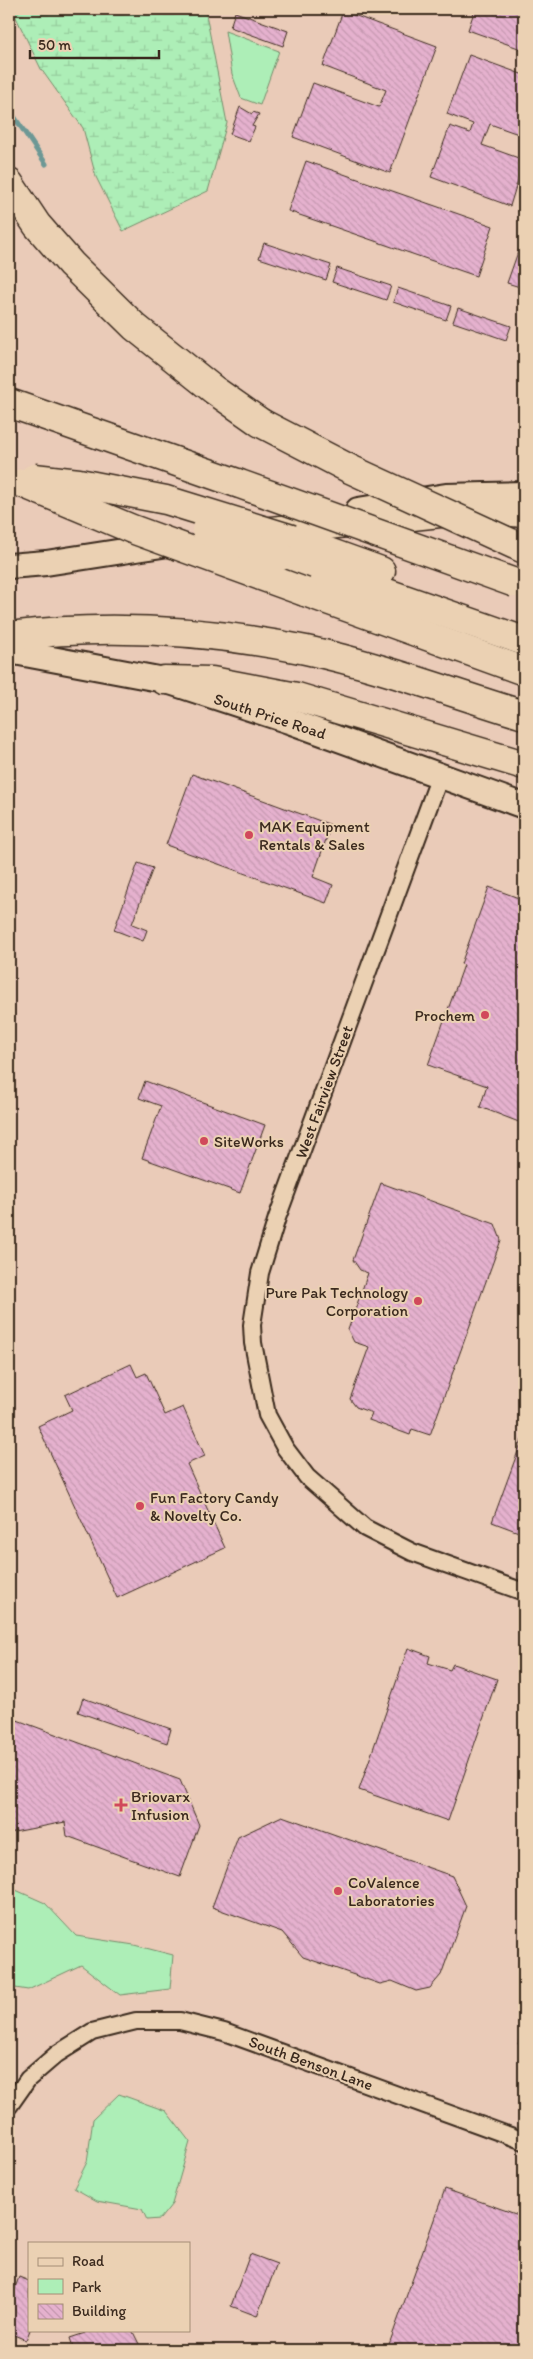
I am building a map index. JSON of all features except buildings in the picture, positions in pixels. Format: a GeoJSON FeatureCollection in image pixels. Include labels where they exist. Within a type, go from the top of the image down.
{"type":"FeatureCollection","features":[{"type":"Feature","properties":{"kind":"highway"},"geometry":{"type":"LineString","coordinates":[[9,183],[37,225],[135,327],[214,390],[261,423],[350,469],[524,549]]}},
{"type":"Feature","properties":{"kind":"highway"},"geometry":{"type":"LineString","coordinates":[[9,403],[520,585]]}},
{"type":"Feature","properties":{"kind":"highway"},"geometry":{"type":"LineString","coordinates":[[12,482],[89,503],[169,518],[287,548],[524,622]]}},
{"type":"Feature","properties":{"kind":"highway"},"geometry":{"type":"LineString","coordinates":[[12,482],[132,529],[524,671]]}},
{"type":"Feature","properties":{"kind":"highway"},"geometry":{"type":"LineString","coordinates":[[225,535],[459,511],[501,510],[524,513]]}},
{"type":"Feature","properties":{"kind":"highway"},"geometry":{"type":"LineString","coordinates":[[287,548],[524,641]]}},
{"type":"Feature","properties":{"kind":"highway"},"geometry":{"type":"LineString","coordinates":[[9,636],[57,631],[123,630],[206,634],[308,651],[360,664],[524,715]]}},
{"type":"Feature","properties":{"kind":"highway"},"geometry":{"type":"LineString","coordinates":[[164,680],[212,681],[297,697],[524,765]]}},
{"type":"Feature","properties":{"kind":"main road"},"geometry":{"type":"LineString","coordinates":[[9,566],[46,563],[225,535],[379,506],[446,496],[524,494]]}},
{"type":"Feature","properties":{"kind":"main road","name":"South Price Road"},"geometry":{"type":"LineString","coordinates":[[9,651],[164,680],[289,720],[524,806]]}},
{"type":"Feature","properties":{"kind":"street","name":"West Fairview Street"},"geometry":{"type":"LineString","coordinates":[[440,776],[277,1218],[260,1273],[252,1325],[253,1344],[267,1415],[285,1448],[307,1477],[359,1524],[412,1552],[524,1592]]}},
{"type":"Feature","properties":{"kind":"street","name":"South Benson Lane"},"geometry":{"type":"LineString","coordinates":[[9,2106],[28,2079],[57,2054],[92,2032],[136,2021],[180,2021],[233,2035],[524,2141]]}},
{"type":"Feature","properties":{"kind":"green space"},"geometry":{"type":"Polygon","coordinates":[[[12,9],[205,9],[227,123],[208,191],[123,231],[96,177],[83,128],[41,69],[12,9]]]}},
{"type":"Feature","properties":{"kind":"green space"},"geometry":{"type":"Polygon","coordinates":[[[225,31],[279,51],[260,105],[241,98],[232,74],[225,31]]]}},
{"type":"Feature","properties":{"kind":"green space"},"geometry":{"type":"Polygon","coordinates":[[[9,1887],[45,1903],[76,1936],[134,1945],[173,1955],[170,1989],[120,1995],[81,1965],[28,1990],[9,1987],[9,1887]]]}},
{"type":"Feature","properties":{"kind":"green space"},"geometry":{"type":"Polygon","coordinates":[[[119,2094],[166,2111],[190,2142],[172,2204],[160,2219],[147,2220],[142,2209],[97,2201],[74,2188],[87,2162],[93,2119],[119,2094]]]}},
{"type":"Feature","properties":{"kind":"waterway"},"geometry":{"type":"LineString","coordinates":[[9,109],[46,164]]}},
{"type":"Feature","properties":{"kind":"place","name":"MAK Equipment Rentals & Sales"},"geometry":{"type":"Point","coordinates":[249,835]}},
{"type":"Feature","properties":{"kind":"place","name":"Prochem"},"geometry":{"type":"Point","coordinates":[485,1015]}},
{"type":"Feature","properties":{"kind":"place","name":"SiteWorks"},"geometry":{"type":"Point","coordinates":[204,1141]}},
{"type":"Feature","properties":{"kind":"place","name":"Pure Pak Technology Corporation"},"geometry":{"type":"Point","coordinates":[418,1301]}},
{"type":"Feature","properties":{"kind":"place","name":"Fun Factory Candy & Novelty Co."},"geometry":{"type":"Point","coordinates":[140,1506]}},
{"type":"Feature","properties":{"kind":"place","name":"Briovarx Infusion"},"geometry":{"type":"Point","coordinates":[121,1805]}},
{"type":"Feature","properties":{"kind":"place","name":"CoValence Laboratories"},"geometry":{"type":"Point","coordinates":[338,1891]}}]}
